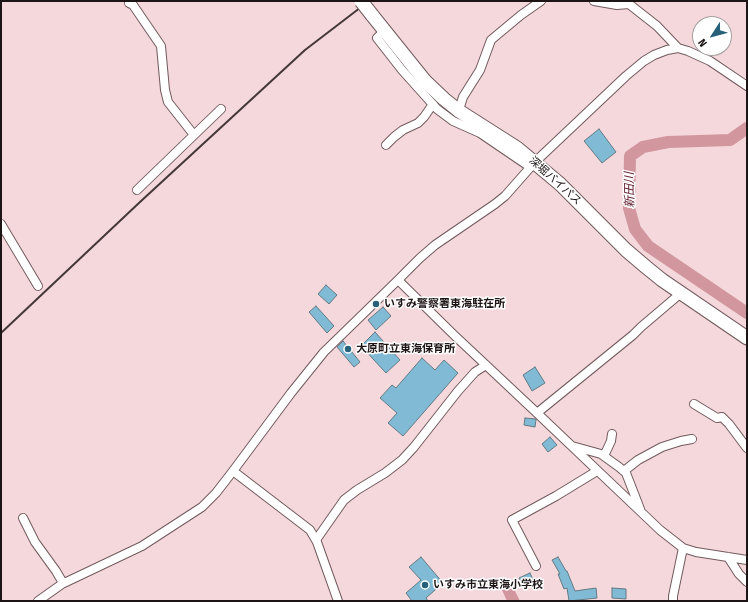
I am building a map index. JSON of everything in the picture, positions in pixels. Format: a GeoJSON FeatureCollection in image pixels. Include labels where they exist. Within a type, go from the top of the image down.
{"type":"FeatureCollection","features":[{"type":"Feature","properties":{"kind":"highway","name":"深堀バイパス"},"geometry":{"type":"LineString","coordinates":[[361,1],[425,81],[444,99],[456,116],[517,148],[533,165],[560,184],[646,267],[747,338]]}},
{"type":"Feature","properties":{"kind":"street"},"geometry":{"type":"LineString","coordinates":[[379,36],[377,38],[402,70],[437,109],[456,116],[463,97],[480,70],[491,40],[521,15],[541,1]]}},
{"type":"Feature","properties":{"kind":"street"},"geometry":{"type":"LineString","coordinates":[[594,1],[617,5],[629,4],[658,26],[678,48]]}},
{"type":"Feature","properties":{"kind":"street"},"geometry":{"type":"LineString","coordinates":[[129,3],[133,5],[160,46],[165,90],[168,102],[194,135]]}},
{"type":"Feature","properties":{"kind":"street"},"geometry":{"type":"LineString","coordinates":[[38,601],[64,584],[142,546],[202,507],[216,493],[291,393],[324,352],[435,245],[495,204],[504,196],[533,165],[626,76],[644,61],[654,54],[678,48],[710,60],[747,86]]}},
{"type":"Feature","properties":{"kind":"street"},"geometry":{"type":"LineString","coordinates":[[386,145],[403,130],[418,123],[433,104]]}},
{"type":"Feature","properties":{"kind":"street"},"geometry":{"type":"LineString","coordinates":[[137,190],[221,109]]}},
{"type":"Feature","properties":{"kind":"street"},"geometry":{"type":"LineString","coordinates":[[2,228],[38,286]]}},
{"type":"Feature","properties":{"kind":"street"},"geometry":{"type":"LineString","coordinates":[[398,280],[660,530],[683,548],[696,552],[747,560]]}},
{"type":"Feature","properties":{"kind":"street"},"geometry":{"type":"LineString","coordinates":[[537,413],[633,335],[681,293]]}},
{"type":"Feature","properties":{"kind":"street"},"geometry":{"type":"LineString","coordinates":[[316,540],[344,500],[402,460],[458,391],[475,372],[486,365]]}},
{"type":"Feature","properties":{"kind":"street"},"geometry":{"type":"LineString","coordinates":[[694,404],[717,418],[722,416],[747,448]]}},
{"type":"Feature","properties":{"kind":"street"},"geometry":{"type":"LineString","coordinates":[[604,456],[611,441],[612,434]]}},
{"type":"Feature","properties":{"kind":"street"},"geometry":{"type":"LineString","coordinates":[[624,471],[638,460],[662,447],[692,439]]}},
{"type":"Feature","properties":{"kind":"street"},"geometry":{"type":"LineString","coordinates":[[571,445],[601,454],[619,466],[626,473],[641,512]]}},
{"type":"Feature","properties":{"kind":"street"},"geometry":{"type":"LineString","coordinates":[[233,471],[310,530],[316,540],[338,601]]}},
{"type":"Feature","properties":{"kind":"street"},"geometry":{"type":"LineString","coordinates":[[536,566],[512,520],[597,471]]}},
{"type":"Feature","properties":{"kind":"street"},"geometry":{"type":"LineString","coordinates":[[23,518],[35,542],[64,584]]}},
{"type":"Feature","properties":{"kind":"street"},"geometry":{"type":"LineString","coordinates":[[673,601],[683,548]]}},
{"type":"Feature","properties":{"kind":"street"},"geometry":{"type":"LineString","coordinates":[[728,557],[736,570],[747,582]]}},
{"type":"Feature","properties":{"kind":"shaded area"},"geometry":{"type":"Polygon","coordinates":[[[512,585],[520,601],[507,601],[502,590],[512,585]]]}},
{"type":"Feature","properties":{"kind":"building"},"geometry":{"type":"Polygon","coordinates":[[[599,129],[616,152],[602,163],[584,141],[599,129]]]}},
{"type":"Feature","properties":{"kind":"building"},"geometry":{"type":"Polygon","coordinates":[[[326,285],[337,295],[329,304],[318,294],[326,285]]]}},
{"type":"Feature","properties":{"kind":"building"},"geometry":{"type":"Polygon","coordinates":[[[316,306],[334,326],[327,333],[309,312],[316,306]]]}},
{"type":"Feature","properties":{"kind":"building"},"geometry":{"type":"Polygon","coordinates":[[[383,307],[391,316],[376,330],[368,320],[383,307]]]}},
{"type":"Feature","properties":{"kind":"building"},"geometry":{"type":"Polygon","coordinates":[[[375,332],[400,360],[386,373],[361,346],[375,332]]]}},
{"type":"Feature","properties":{"kind":"building"},"geometry":{"type":"Polygon","coordinates":[[[343,341],[360,362],[354,367],[337,347],[343,341]]]}},
{"type":"Feature","properties":{"kind":"building"},"geometry":{"type":"Polygon","coordinates":[[[422,358],[435,370],[444,360],[458,373],[403,436],[388,423],[397,413],[380,398],[392,385],[396,388],[422,358]]]}},
{"type":"Feature","properties":{"kind":"building"},"geometry":{"type":"Polygon","coordinates":[[[535,367],[545,383],[532,391],[523,375],[535,367]]]}},
{"type":"Feature","properties":{"kind":"building"},"geometry":{"type":"Polygon","coordinates":[[[525,418],[536,419],[535,427],[524,425],[525,418]]]}},
{"type":"Feature","properties":{"kind":"building"},"geometry":{"type":"Polygon","coordinates":[[[550,437],[557,445],[548,452],[542,444],[550,437]]]}},
{"type":"Feature","properties":{"kind":"building"},"geometry":{"type":"Polygon","coordinates":[[[421,557],[443,583],[426,598],[428,601],[412,601],[406,593],[421,580],[409,567],[421,557]]]}},
{"type":"Feature","properties":{"kind":"building"},"geometry":{"type":"Polygon","coordinates":[[[558,557],[567,571],[575,591],[596,588],[597,598],[569,601],[567,588],[564,589],[558,574],[560,574],[552,560],[558,557]]]}},
{"type":"Feature","properties":{"kind":"building"},"geometry":{"type":"Polygon","coordinates":[[[530,573],[534,582],[524,587],[519,578],[530,573]]]}},
{"type":"Feature","properties":{"kind":"building"},"geometry":{"type":"Polygon","coordinates":[[[612,588],[626,589],[626,599],[612,598],[612,588]]]}},
{"type":"Feature","properties":{"kind":"waterway","name":"新田川"},"geometry":{"type":"LineString","coordinates":[[747,128],[730,140],[668,142],[643,147],[630,156],[629,208],[635,229],[648,246],[747,313]]}},
{"type":"Feature","properties":{"kind":"railway"},"geometry":{"type":"LineString","coordinates":[[1,333],[305,50],[369,1]]}},
{"type":"Feature","properties":{"kind":"place","name":"いすみ警察署東海駐在所"},"geometry":{"type":"Point","coordinates":[376,304]}},
{"type":"Feature","properties":{"kind":"place","name":"大原町立東海保育所"},"geometry":{"type":"Point","coordinates":[348,349]}},
{"type":"Feature","properties":{"kind":"place","name":"いすみ市立東海小学校"},"geometry":{"type":"Point","coordinates":[425,585]}}]}
